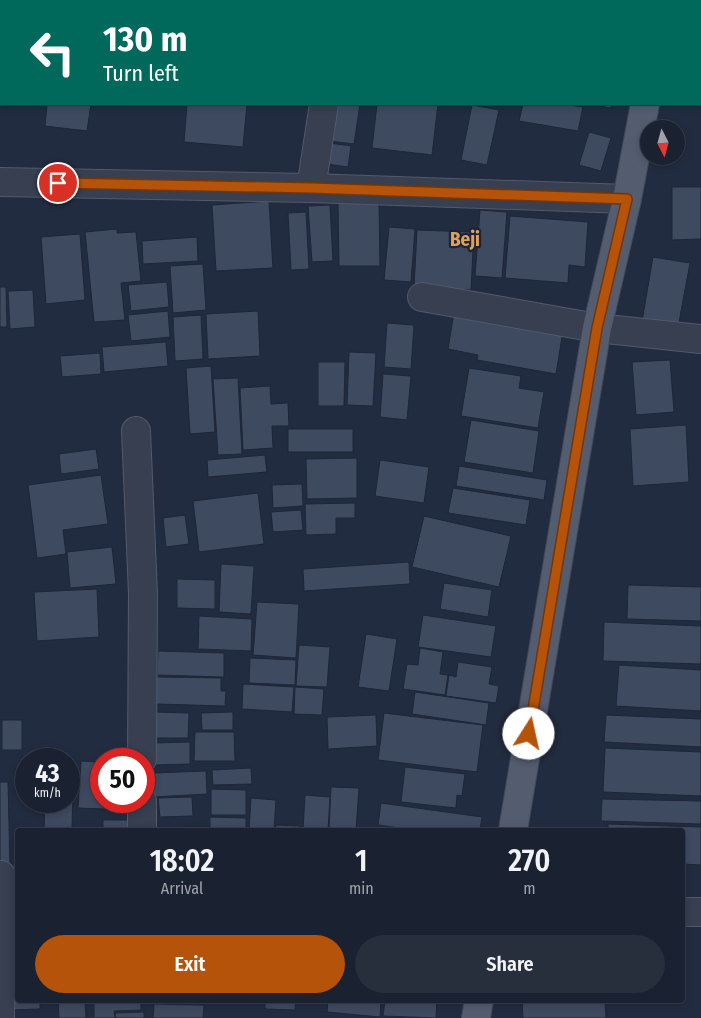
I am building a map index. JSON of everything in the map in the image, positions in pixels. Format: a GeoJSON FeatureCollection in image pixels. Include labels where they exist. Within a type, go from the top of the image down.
{"type":"FeatureCollection","features":[{"type":"Feature","properties":{"kind":"main road"},"geometry":{"type":"LineString","coordinates":[[513,828],[597,328],[627,199],[645,105]]}},
{"type":"Feature","properties":{"kind":"main road"},"geometry":{"type":"LineString","coordinates":[[476,1018],[478,1003]]}},
{"type":"Feature","properties":{"kind":"street"},"geometry":{"type":"LineString","coordinates":[[311,188],[324,105]]}},
{"type":"Feature","properties":{"kind":"street"},"geometry":{"type":"LineString","coordinates":[[0,182],[311,188],[627,199]]}},
{"type":"Feature","properties":{"kind":"street"},"geometry":{"type":"LineString","coordinates":[[422,297],[597,328],[701,339]]}},
{"type":"Feature","properties":{"kind":"street"},"geometry":{"type":"LineString","coordinates":[[136,431],[143,594],[142,748]]}},
{"type":"Feature","properties":{"kind":"street"},"geometry":{"type":"LineString","coordinates":[[142,813],[142,828]]}},
{"type":"Feature","properties":{"kind":"street"},"geometry":{"type":"LineString","coordinates":[[0,1018],[6,875]]}},
{"type":"Feature","properties":{"kind":"street"},"geometry":{"type":"LineString","coordinates":[[685,912],[701,912]]}},
{"type":"Feature","properties":{"kind":"building"},"geometry":{"type":"Polygon","coordinates":[[[47,105],[91,105],[87,131],[45,126],[47,105]]]}},
{"type":"Feature","properties":{"kind":"building"},"geometry":{"type":"Polygon","coordinates":[[[187,105],[247,105],[243,147],[184,142],[187,105]]]}},
{"type":"Feature","properties":{"kind":"building"},"geometry":{"type":"Polygon","coordinates":[[[334,105],[360,105],[354,144],[329,141],[334,105]]]}},
{"type":"Feature","properties":{"kind":"building"},"geometry":{"type":"Polygon","coordinates":[[[377,105],[438,105],[432,155],[372,148],[377,105]]]}},
{"type":"Feature","properties":{"kind":"building"},"geometry":{"type":"Polygon","coordinates":[[[472,105],[499,110],[487,165],[461,160],[472,105]]]}},
{"type":"Feature","properties":{"kind":"building"},"geometry":{"type":"Polygon","coordinates":[[[523,105],[570,105],[583,107],[578,131],[519,121],[523,105]]]}},
{"type":"Feature","properties":{"kind":"building"},"geometry":{"type":"Polygon","coordinates":[[[593,105],[612,105],[611,108],[593,105]]]}},
{"type":"Feature","properties":{"kind":"building"},"geometry":{"type":"Polygon","coordinates":[[[589,132],[611,138],[601,171],[579,165],[589,132]]]}},
{"type":"Feature","properties":{"kind":"building"},"geometry":{"type":"Polygon","coordinates":[[[322,142],[351,146],[348,167],[319,163],[322,142]]]}},
{"type":"Feature","properties":{"kind":"building"},"geometry":{"type":"Polygon","coordinates":[[[672,187],[701,187],[701,239],[672,240],[672,187]]]}},
{"type":"Feature","properties":{"kind":"building"},"geometry":{"type":"Polygon","coordinates":[[[269,201],[273,268],[216,271],[212,205],[269,201]]]}},
{"type":"Feature","properties":{"kind":"building"},"geometry":{"type":"Polygon","coordinates":[[[379,202],[380,266],[339,266],[338,203],[379,202]]]}},
{"type":"Feature","properties":{"kind":"building"},"geometry":{"type":"Polygon","coordinates":[[[330,205],[333,261],[312,262],[308,206],[330,205]]]}},
{"type":"Feature","properties":{"kind":"building"},"geometry":{"type":"Polygon","coordinates":[[[480,210],[507,212],[502,278],[475,276],[480,210]]]}},
{"type":"Feature","properties":{"kind":"building"},"geometry":{"type":"Polygon","coordinates":[[[306,212],[309,269],[291,270],[288,213],[306,212]]]}},
{"type":"Feature","properties":{"kind":"building"},"geometry":{"type":"Polygon","coordinates":[[[510,216],[588,222],[585,267],[569,265],[568,283],[505,278],[510,216]]]}},
{"type":"Feature","properties":{"kind":"building"},"geometry":{"type":"Polygon","coordinates":[[[389,227],[415,229],[411,282],[384,280],[389,227]]]}},
{"type":"Feature","properties":{"kind":"building"},"geometry":{"type":"Polygon","coordinates":[[[117,229],[117,233],[136,232],[141,281],[121,283],[125,320],[94,322],[85,232],[117,229]]]}},
{"type":"Feature","properties":{"kind":"building"},"geometry":{"type":"Polygon","coordinates":[[[417,230],[474,232],[471,290],[414,287],[417,230]]]}},
{"type":"Feature","properties":{"kind":"building"},"geometry":{"type":"Polygon","coordinates":[[[80,234],[85,300],[46,304],[41,237],[80,234]]]}},
{"type":"Feature","properties":{"kind":"building"},"geometry":{"type":"Polygon","coordinates":[[[197,237],[198,261],[143,264],[142,241],[197,237]]]}},
{"type":"Feature","properties":{"kind":"building"},"geometry":{"type":"Polygon","coordinates":[[[653,257],[690,263],[677,333],[641,327],[653,257]]]}},
{"type":"Feature","properties":{"kind":"building"},"geometry":{"type":"Polygon","coordinates":[[[203,264],[206,310],[173,313],[170,266],[203,264]]]}},
{"type":"Feature","properties":{"kind":"building"},"geometry":{"type":"Polygon","coordinates":[[[167,282],[169,307],[131,311],[128,285],[167,282]]]}},
{"type":"Feature","properties":{"kind":"building"},"geometry":{"type":"Polygon","coordinates":[[[0,287],[6,287],[7,327],[0,327],[0,287]]]}},
{"type":"Feature","properties":{"kind":"building"},"geometry":{"type":"Polygon","coordinates":[[[33,290],[35,327],[10,329],[8,291],[33,290]]]}},
{"type":"Feature","properties":{"kind":"building"},"geometry":{"type":"Polygon","coordinates":[[[168,311],[170,337],[131,341],[128,315],[168,311]]]}},
{"type":"Feature","properties":{"kind":"building"},"geometry":{"type":"Polygon","coordinates":[[[258,311],[260,356],[208,359],[206,314],[258,311]]]}},
{"type":"Feature","properties":{"kind":"building"},"geometry":{"type":"Polygon","coordinates":[[[454,312],[563,331],[556,374],[477,360],[478,355],[448,349],[454,312]]]}},
{"type":"Feature","properties":{"kind":"building"},"geometry":{"type":"Polygon","coordinates":[[[201,315],[203,359],[175,361],[173,317],[201,315]]]}},
{"type":"Feature","properties":{"kind":"building"},"geometry":{"type":"Polygon","coordinates":[[[387,323],[414,325],[411,369],[384,367],[387,323]]]}},
{"type":"Feature","properties":{"kind":"building"},"geometry":{"type":"Polygon","coordinates":[[[166,342],[168,366],[104,372],[102,347],[166,342]]]}},
{"type":"Feature","properties":{"kind":"building"},"geometry":{"type":"Polygon","coordinates":[[[349,352],[376,353],[373,406],[347,405],[349,352]]]}},
{"type":"Feature","properties":{"kind":"building"},"geometry":{"type":"Polygon","coordinates":[[[100,353],[101,374],[62,377],[60,356],[100,353]]]}},
{"type":"Feature","properties":{"kind":"building"},"geometry":{"type":"Polygon","coordinates":[[[670,360],[674,412],[636,415],[632,362],[670,360]]]}},
{"type":"Feature","properties":{"kind":"building"},"geometry":{"type":"Polygon","coordinates":[[[318,362],[345,362],[344,406],[318,406],[318,362]]]}},
{"type":"Feature","properties":{"kind":"building"},"geometry":{"type":"Polygon","coordinates":[[[211,366],[215,432],[190,434],[186,368],[211,366]]]}},
{"type":"Feature","properties":{"kind":"building"},"geometry":{"type":"Polygon","coordinates":[[[469,368],[521,376],[519,388],[544,392],[538,428],[461,416],[469,368]]]}},
{"type":"Feature","properties":{"kind":"building"},"geometry":{"type":"Polygon","coordinates":[[[383,374],[411,376],[407,420],[380,417],[383,374]]]}},
{"type":"Feature","properties":{"kind":"building"},"geometry":{"type":"Polygon","coordinates":[[[238,378],[242,454],[218,455],[213,379],[238,378]]]}},
{"type":"Feature","properties":{"kind":"building"},"geometry":{"type":"Polygon","coordinates":[[[270,386],[271,404],[288,403],[289,426],[272,426],[273,448],[243,450],[240,388],[270,386]]]}},
{"type":"Feature","properties":{"kind":"building"},"geometry":{"type":"Polygon","coordinates":[[[471,420],[539,431],[533,473],[464,462],[471,420]]]}},
{"type":"Feature","properties":{"kind":"building"},"geometry":{"type":"Polygon","coordinates":[[[686,425],[689,482],[633,486],[630,429],[686,425]]]}},
{"type":"Feature","properties":{"kind":"building"},"geometry":{"type":"Polygon","coordinates":[[[288,429],[353,429],[353,452],[288,452],[288,429]]]}},
{"type":"Feature","properties":{"kind":"building"},"geometry":{"type":"Polygon","coordinates":[[[96,449],[99,469],[61,474],[59,454],[96,449]]]}},
{"type":"Feature","properties":{"kind":"building"},"geometry":{"type":"Polygon","coordinates":[[[265,455],[267,472],[208,477],[207,460],[265,455]]]}},
{"type":"Feature","properties":{"kind":"building"},"geometry":{"type":"Polygon","coordinates":[[[357,458],[357,498],[307,499],[306,459],[357,458]]]}},
{"type":"Feature","properties":{"kind":"building"},"geometry":{"type":"Polygon","coordinates":[[[380,460],[429,467],[424,503],[375,496],[380,460]]]}},
{"type":"Feature","properties":{"kind":"building"},"geometry":{"type":"Polygon","coordinates":[[[459,466],[547,480],[544,500],[456,486],[459,466]]]}},
{"type":"Feature","properties":{"kind":"building"},"geometry":{"type":"Polygon","coordinates":[[[101,475],[108,524],[63,530],[66,554],[37,558],[28,485],[101,475]]]}},
{"type":"Feature","properties":{"kind":"building"},"geometry":{"type":"Polygon","coordinates":[[[302,484],[303,506],[273,508],[272,485],[302,484]]]}},
{"type":"Feature","properties":{"kind":"building"},"geometry":{"type":"Polygon","coordinates":[[[453,488],[530,500],[526,525],[448,513],[453,488]]]}},
{"type":"Feature","properties":{"kind":"building"},"geometry":{"type":"Polygon","coordinates":[[[258,493],[264,544],[199,552],[193,501],[258,493]]]}},
{"type":"Feature","properties":{"kind":"building"},"geometry":{"type":"Polygon","coordinates":[[[355,503],[355,518],[336,518],[336,534],[306,535],[305,504],[355,503]]]}},
{"type":"Feature","properties":{"kind":"building"},"geometry":{"type":"Polygon","coordinates":[[[301,510],[303,530],[273,532],[271,512],[301,510]]]}},
{"type":"Feature","properties":{"kind":"building"},"geometry":{"type":"Polygon","coordinates":[[[185,515],[189,544],[166,547],[163,518],[185,515]]]}},
{"type":"Feature","properties":{"kind":"building"},"geometry":{"type":"Polygon","coordinates":[[[424,516],[511,536],[499,587],[412,567],[424,516]]]}},
{"type":"Feature","properties":{"kind":"building"},"geometry":{"type":"Polygon","coordinates":[[[112,547],[116,584],[70,588],[67,552],[112,547]]]}},
{"type":"Feature","properties":{"kind":"building"},"geometry":{"type":"Polygon","coordinates":[[[409,562],[410,584],[304,591],[303,569],[409,562]]]}},
{"type":"Feature","properties":{"kind":"building"},"geometry":{"type":"Polygon","coordinates":[[[221,564],[254,566],[251,614],[219,612],[221,564]]]}},
{"type":"Feature","properties":{"kind":"building"},"geometry":{"type":"Polygon","coordinates":[[[177,579],[215,580],[215,609],[177,608],[177,579]]]}},
{"type":"Feature","properties":{"kind":"building"},"geometry":{"type":"Polygon","coordinates":[[[444,583],[492,590],[488,617],[440,609],[444,583]]]}},
{"type":"Feature","properties":{"kind":"building"},"geometry":{"type":"Polygon","coordinates":[[[628,585],[701,587],[701,621],[627,619],[628,585]]]}},
{"type":"Feature","properties":{"kind":"building"},"geometry":{"type":"Polygon","coordinates":[[[97,589],[99,637],[37,641],[34,592],[97,589]]]}},
{"type":"Feature","properties":{"kind":"building"},"geometry":{"type":"Polygon","coordinates":[[[257,602],[299,604],[296,658],[253,655],[257,602]]]}},
{"type":"Feature","properties":{"kind":"building"},"geometry":{"type":"Polygon","coordinates":[[[423,615],[496,626],[491,657],[418,647],[423,615]]]}},
{"type":"Feature","properties":{"kind":"building"},"geometry":{"type":"Polygon","coordinates":[[[199,616],[252,619],[251,651],[198,649],[199,616]]]}},
{"type":"Feature","properties":{"kind":"building"},"geometry":{"type":"Polygon","coordinates":[[[604,622],[701,626],[701,664],[603,661],[604,622]]]}},
{"type":"Feature","properties":{"kind":"building"},"geometry":{"type":"Polygon","coordinates":[[[366,634],[397,639],[389,691],[358,687],[366,634]]]}},
{"type":"Feature","properties":{"kind":"building"},"geometry":{"type":"Polygon","coordinates":[[[299,645],[330,647],[327,687],[296,686],[299,645]]]}},
{"type":"Feature","properties":{"kind":"building"},"geometry":{"type":"Polygon","coordinates":[[[420,648],[443,652],[440,674],[448,675],[445,695],[403,689],[407,664],[418,665],[420,648]]]}},
{"type":"Feature","properties":{"kind":"building"},"geometry":{"type":"Polygon","coordinates":[[[158,651],[224,653],[224,677],[157,675],[158,651]]]}},
{"type":"Feature","properties":{"kind":"building"},"geometry":{"type":"Polygon","coordinates":[[[250,658],[296,660],[295,685],[249,683],[250,658]]]}},
{"type":"Feature","properties":{"kind":"building"},"geometry":{"type":"Polygon","coordinates":[[[458,662],[492,667],[489,684],[499,686],[496,703],[446,696],[449,675],[456,677],[458,662]]]}},
{"type":"Feature","properties":{"kind":"building"},"geometry":{"type":"Polygon","coordinates":[[[619,665],[701,670],[701,711],[616,706],[619,665]]]}},
{"type":"Feature","properties":{"kind":"building"},"geometry":{"type":"Polygon","coordinates":[[[156,677],[221,678],[221,691],[226,691],[225,706],[156,704],[156,677]]]}},
{"type":"Feature","properties":{"kind":"building"},"geometry":{"type":"Polygon","coordinates":[[[243,684],[294,687],[292,712],[242,709],[243,684]]]}},
{"type":"Feature","properties":{"kind":"building"},"geometry":{"type":"Polygon","coordinates":[[[295,687],[324,689],[322,715],[294,714],[295,687]]]}},
{"type":"Feature","properties":{"kind":"building"},"geometry":{"type":"Polygon","coordinates":[[[415,692],[489,703],[486,725],[412,714],[415,692]]]}},
{"type":"Feature","properties":{"kind":"building"},"geometry":{"type":"Polygon","coordinates":[[[153,712],[189,713],[188,738],[152,738],[153,712]]]}},
{"type":"Feature","properties":{"kind":"building"},"geometry":{"type":"Polygon","coordinates":[[[233,712],[233,730],[202,730],[201,713],[233,712]]]}},
{"type":"Feature","properties":{"kind":"building"},"geometry":{"type":"Polygon","coordinates":[[[384,713],[483,725],[477,772],[378,760],[384,713]]]}},
{"type":"Feature","properties":{"kind":"building"},"geometry":{"type":"Polygon","coordinates":[[[376,715],[377,746],[328,749],[327,717],[376,715]]]}},
{"type":"Feature","properties":{"kind":"building"},"geometry":{"type":"Polygon","coordinates":[[[606,715],[701,719],[701,747],[604,742],[606,715]]]}},
{"type":"Feature","properties":{"kind":"building"},"geometry":{"type":"Polygon","coordinates":[[[2,720],[22,720],[22,748],[2,750],[2,720]]]}},
{"type":"Feature","properties":{"kind":"building"},"geometry":{"type":"Polygon","coordinates":[[[195,732],[234,732],[235,761],[194,761],[195,732]]]}},
{"type":"Feature","properties":{"kind":"building"},"geometry":{"type":"Polygon","coordinates":[[[190,742],[190,764],[155,765],[154,743],[190,742]]]}},
{"type":"Feature","properties":{"kind":"building"},"geometry":{"type":"Polygon","coordinates":[[[605,748],[701,752],[701,796],[603,792],[605,748]]]}},
{"type":"Feature","properties":{"kind":"building"},"geometry":{"type":"Polygon","coordinates":[[[81,761],[90,761],[90,808],[80,808],[81,761]]]}},
{"type":"Feature","properties":{"kind":"building"},"geometry":{"type":"Polygon","coordinates":[[[405,767],[465,774],[462,796],[457,795],[456,808],[401,802],[405,767]]]}},
{"type":"Feature","properties":{"kind":"building"},"geometry":{"type":"Polygon","coordinates":[[[251,768],[252,784],[213,785],[212,770],[251,768]]]}},
{"type":"Feature","properties":{"kind":"building"},"geometry":{"type":"Polygon","coordinates":[[[206,771],[207,794],[155,797],[155,773],[206,771]]]}},
{"type":"Feature","properties":{"kind":"building"},"geometry":{"type":"Polygon","coordinates":[[[0,782],[8,782],[10,866],[0,866],[0,782]]]}},
{"type":"Feature","properties":{"kind":"building"},"geometry":{"type":"Polygon","coordinates":[[[331,787],[359,788],[356,828],[329,828],[331,787]]]}},
{"type":"Feature","properties":{"kind":"building"},"geometry":{"type":"Polygon","coordinates":[[[211,789],[246,790],[246,815],[211,815],[211,789]]]}},
{"type":"Feature","properties":{"kind":"building"},"geometry":{"type":"Polygon","coordinates":[[[305,795],[330,797],[328,828],[303,828],[305,795]]]}},
{"type":"Feature","properties":{"kind":"building"},"geometry":{"type":"Polygon","coordinates":[[[192,797],[193,816],[160,817],[158,798],[192,797]]]}},
{"type":"Feature","properties":{"kind":"building"},"geometry":{"type":"Polygon","coordinates":[[[251,798],[276,800],[274,828],[249,828],[251,798]]]}},
{"type":"Feature","properties":{"kind":"building"},"geometry":{"type":"Polygon","coordinates":[[[602,799],[701,801],[701,824],[601,821],[602,799]]]}},
{"type":"Feature","properties":{"kind":"building"},"geometry":{"type":"Polygon","coordinates":[[[381,803],[482,817],[480,828],[399,828],[378,825],[381,803]]]}},
{"type":"Feature","properties":{"kind":"building"},"geometry":{"type":"Polygon","coordinates":[[[45,813],[72,813],[72,828],[44,828],[45,813]]]}},
{"type":"Feature","properties":{"kind":"building"},"geometry":{"type":"Polygon","coordinates":[[[210,817],[246,818],[246,828],[210,828],[210,817]]]}},
{"type":"Feature","properties":{"kind":"building"},"geometry":{"type":"Polygon","coordinates":[[[103,820],[131,820],[131,828],[103,828],[103,820]]]}},
{"type":"Feature","properties":{"kind":"building"},"geometry":{"type":"Polygon","coordinates":[[[608,824],[701,827],[701,865],[685,864],[685,828],[608,828],[608,824]]]}},
{"type":"Feature","properties":{"kind":"building"},"geometry":{"type":"Polygon","coordinates":[[[276,825],[300,826],[300,828],[275,828],[276,825]]]}},
{"type":"Feature","properties":{"kind":"building"},"geometry":{"type":"Polygon","coordinates":[[[184,827],[208,827],[208,828],[184,827]]]}},
{"type":"Feature","properties":{"kind":"building"},"geometry":{"type":"Polygon","coordinates":[[[15,884],[15,914],[9,914],[9,885],[15,884]]]}},
{"type":"Feature","properties":{"kind":"building"},"geometry":{"type":"Polygon","coordinates":[[[15,921],[15,962],[11,962],[10,922],[15,921]]]}},
{"type":"Feature","properties":{"kind":"building"},"geometry":{"type":"Polygon","coordinates":[[[7,968],[15,968],[15,1003],[40,1003],[40,1009],[8,1010],[7,968]]]}},
{"type":"Feature","properties":{"kind":"building"},"geometry":{"type":"Polygon","coordinates":[[[58,1003],[85,1003],[86,1018],[59,1018],[58,1003]]]}},
{"type":"Feature","properties":{"kind":"building"},"geometry":{"type":"Polygon","coordinates":[[[94,1003],[141,1003],[141,1010],[114,1011],[115,1018],[94,1018],[94,1003]]]}},
{"type":"Feature","properties":{"kind":"building"},"geometry":{"type":"Polygon","coordinates":[[[265,1003],[296,1003],[295,1010],[265,1009],[265,1003]]]}},
{"type":"Feature","properties":{"kind":"building"},"geometry":{"type":"Polygon","coordinates":[[[328,1003],[381,1003],[380,1017],[327,1012],[328,1003]]]}},
{"type":"Feature","properties":{"kind":"building"},"geometry":{"type":"Polygon","coordinates":[[[385,1003],[437,1003],[436,1018],[383,1016],[385,1003]]]}},
{"type":"Feature","properties":{"kind":"building"},"geometry":{"type":"Polygon","coordinates":[[[522,1003],[605,1003],[606,1018],[523,1018],[522,1003]]]}},
{"type":"Feature","properties":{"kind":"building"},"geometry":{"type":"Polygon","coordinates":[[[154,1004],[204,1005],[203,1018],[153,1018],[154,1004]]]}},
{"type":"Feature","properties":{"kind":"building"},"geometry":{"type":"Polygon","coordinates":[[[144,1012],[144,1018],[116,1018],[115,1013],[144,1012]]]}},
{"type":"Feature","properties":{"kind":"district","name":"Beji"},"geometry":{"type":"Point","coordinates":[465,239]}},
{"type":"Feature","properties":{"kind":"route"},"geometry":{"type":"LineString","coordinates":[[58,183],[311,188],[627,199],[597,328],[529,734]]}}]}
